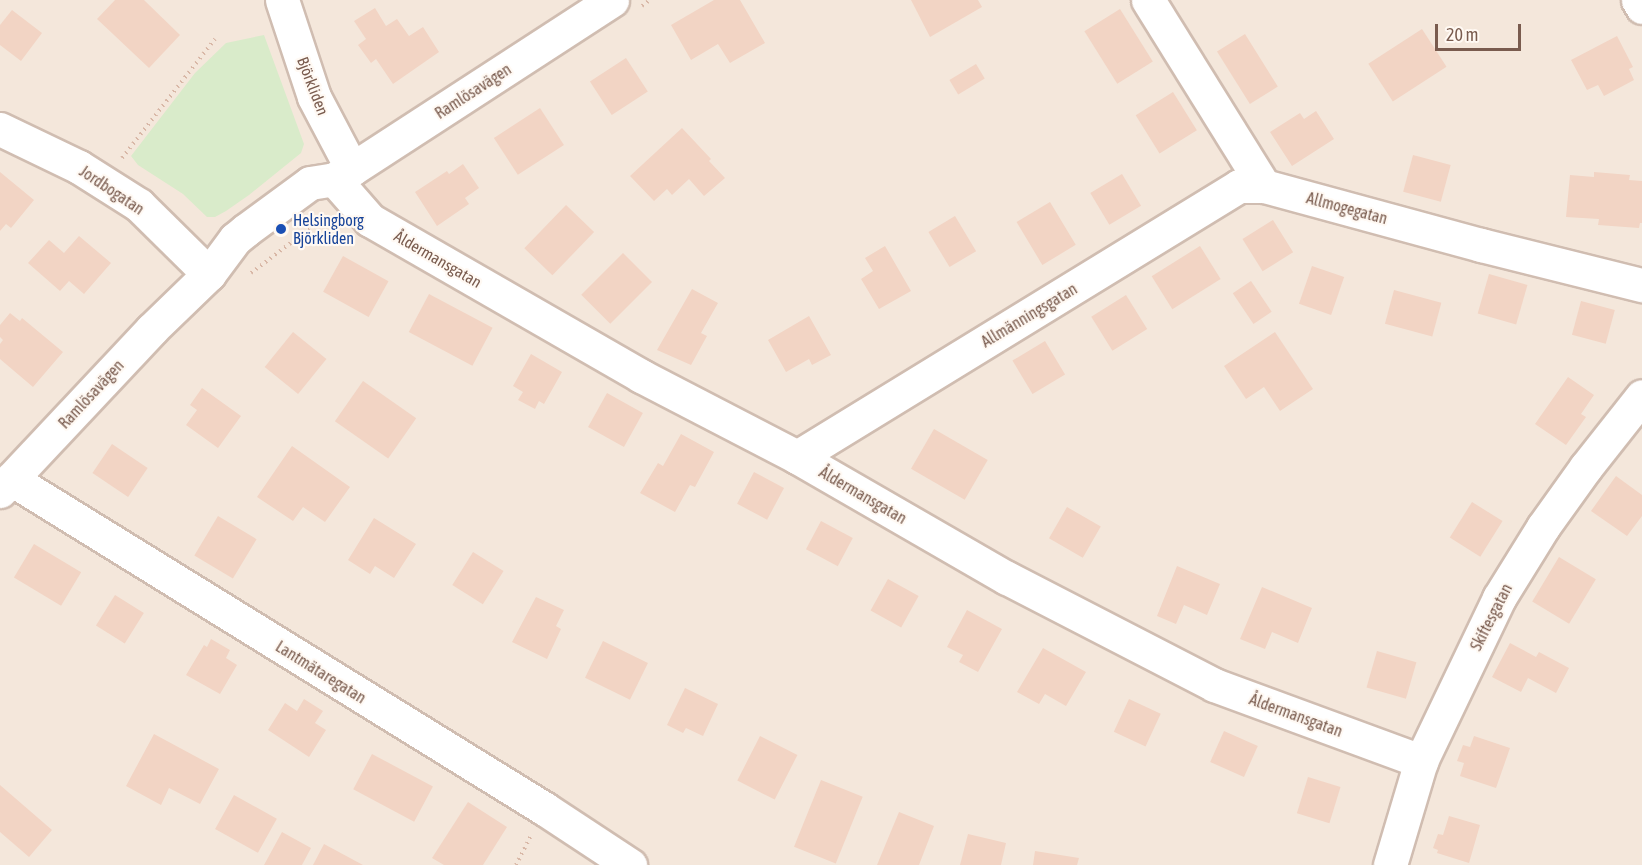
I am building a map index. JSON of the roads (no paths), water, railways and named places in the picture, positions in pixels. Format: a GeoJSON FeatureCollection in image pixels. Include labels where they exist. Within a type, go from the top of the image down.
{"type":"FeatureCollection","features":[{"type":"Feature","properties":{"kind":"street","name":"Björkliden"},"geometry":{"type":"LineString","coordinates":[[282,0],[314,98],[345,182]]}},
{"type":"Feature","properties":{"kind":"street"},"geometry":{"type":"LineString","coordinates":[[1148,0],[1264,186]]}},
{"type":"Feature","properties":{"kind":"street"},"geometry":{"type":"LineString","coordinates":[[1638,0],[1642,7]]}},
{"type":"Feature","properties":{"kind":"street","name":"Ramlösavägen"},"geometry":{"type":"LineString","coordinates":[[5,485],[151,330],[209,274],[235,239],[246,230],[310,183],[345,182],[626,3]]}},
{"type":"Feature","properties":{"kind":"street","name":"Jordbogatan"},"geometry":{"type":"LineString","coordinates":[[0,129],[32,142],[139,205],[209,274]]}},
{"type":"Feature","properties":{"kind":"street","name":"Åldermansgatan"},"geometry":{"type":"LineString","coordinates":[[345,182],[370,220],[641,376],[797,457],[1007,578],[1214,685],[1421,760]]}},
{"type":"Feature","properties":{"kind":"street","name":"Allmänningsgatan"},"geometry":{"type":"LineString","coordinates":[[797,457],[1239,186],[1264,186]]}},
{"type":"Feature","properties":{"kind":"street","name":"Allmogegatan"},"geometry":{"type":"LineString","coordinates":[[1264,186],[1481,245],[1642,285]]}},
{"type":"Feature","properties":{"kind":"street","name":"Skiftesgatan"},"geometry":{"type":"LineString","coordinates":[[1390,865],[1421,760],[1499,598],[1580,476],[1642,396]]}},
{"type":"Feature","properties":{"kind":"street","name":"Lantmätaregatan"},"geometry":{"type":"LineString","coordinates":[[5,485],[545,809],[630,865]]}},
{"type":"Feature","properties":{"kind":"place","name":"Helsingborg Björkliden"},"geometry":{"type":"Point","coordinates":[281,229]}}]}
